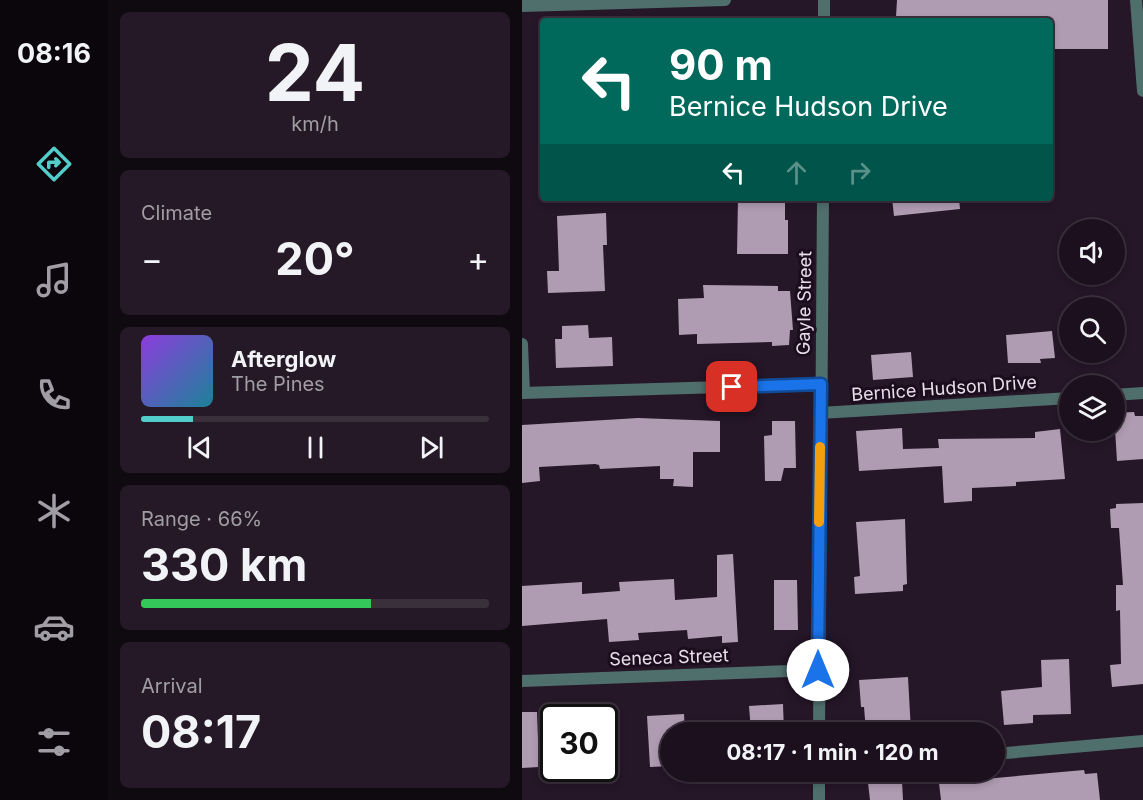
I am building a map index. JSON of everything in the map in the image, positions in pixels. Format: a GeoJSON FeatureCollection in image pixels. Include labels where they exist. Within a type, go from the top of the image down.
{"type":"FeatureCollection","features":[{"type":"Feature","properties":{"kind":"street"},"geometry":{"type":"LineString","coordinates":[[522,6],[725,0]]}},
{"type":"Feature","properties":{"kind":"street"},"geometry":{"type":"LineString","coordinates":[[824,0],[824,18]]}},
{"type":"Feature","properties":{"kind":"street"},"geometry":{"type":"LineString","coordinates":[[1136,0],[1143,92]]}},
{"type":"Feature","properties":{"kind":"street","name":"Gayle Street"},"geometry":{"type":"LineString","coordinates":[[819,722],[823,201]]}},
{"type":"Feature","properties":{"kind":"street"},"geometry":{"type":"LineString","coordinates":[[522,344],[523,393],[821,384]]}},
{"type":"Feature","properties":{"kind":"street"},"geometry":{"type":"LineString","coordinates":[[1125,394],[1143,393]]}},
{"type":"Feature","properties":{"kind":"street","name":"Bernice Hudson Drive"},"geometry":{"type":"LineString","coordinates":[[820,413],[1059,399]]}},
{"type":"Feature","properties":{"kind":"street","name":"Seneca Street"},"geometry":{"type":"LineString","coordinates":[[522,681],[818,670]]}},
{"type":"Feature","properties":{"kind":"street"},"geometry":{"type":"LineString","coordinates":[[1005,753],[1143,741]]}},
{"type":"Feature","properties":{"kind":"street"},"geometry":{"type":"LineString","coordinates":[[819,782],[819,800]]}},
{"type":"Feature","properties":{"kind":"building"},"geometry":{"type":"Polygon","coordinates":[[[897,0],[1108,0],[1108,49],[1053,49],[1053,18],[896,17],[897,0]]]}},
{"type":"Feature","properties":{"kind":"building"},"geometry":{"type":"Polygon","coordinates":[[[738,201],[785,201],[785,220],[788,220],[788,254],[737,254],[738,201]]]}},
{"type":"Feature","properties":{"kind":"building"},"geometry":{"type":"Polygon","coordinates":[[[892,201],[959,201],[960,209],[894,216],[892,201]]]}},
{"type":"Feature","properties":{"kind":"building"},"geometry":{"type":"Polygon","coordinates":[[[606,213],[607,245],[603,245],[605,291],[548,293],[547,271],[559,271],[557,216],[606,213]]]}},
{"type":"Feature","properties":{"kind":"building"},"geometry":{"type":"Polygon","coordinates":[[[703,285],[778,286],[778,291],[790,291],[793,330],[790,330],[789,345],[772,346],[772,342],[697,344],[697,334],[679,335],[678,299],[704,298],[703,285]]]}},
{"type":"Feature","properties":{"kind":"building"},"geometry":{"type":"Polygon","coordinates":[[[588,325],[589,338],[612,337],[613,366],[556,368],[555,339],[562,339],[562,326],[588,325]]]}},
{"type":"Feature","properties":{"kind":"building"},"geometry":{"type":"Polygon","coordinates":[[[1052,331],[1055,358],[1040,359],[1041,363],[1008,363],[1006,335],[1052,331]]]}},
{"type":"Feature","properties":{"kind":"building"},"geometry":{"type":"Polygon","coordinates":[[[911,352],[913,377],[873,380],[871,355],[911,352]]]}},
{"type":"Feature","properties":{"kind":"building"},"geometry":{"type":"Polygon","coordinates":[[[1125,412],[1134,412],[1135,416],[1143,416],[1143,459],[1117,461],[1116,441],[1125,441],[1125,412]]]}},
{"type":"Feature","properties":{"kind":"building"},"geometry":{"type":"Polygon","coordinates":[[[638,418],[720,421],[720,452],[693,452],[693,487],[673,486],[674,479],[660,479],[660,466],[600,469],[599,465],[595,464],[539,467],[540,481],[522,483],[522,425],[638,418]]]}},
{"type":"Feature","properties":{"kind":"building"},"geometry":{"type":"Polygon","coordinates":[[[772,421],[795,421],[796,468],[784,468],[781,481],[765,481],[764,436],[772,435],[772,421]]]}},
{"type":"Feature","properties":{"kind":"building"},"geometry":{"type":"Polygon","coordinates":[[[902,428],[903,449],[939,448],[938,439],[1035,438],[1035,432],[1059,429],[1065,479],[1016,482],[1016,486],[972,488],[972,501],[944,503],[942,466],[859,471],[856,431],[902,428]]]}},
{"type":"Feature","properties":{"kind":"building"},"geometry":{"type":"Polygon","coordinates":[[[1143,503],[1143,684],[1112,687],[1110,665],[1121,664],[1120,610],[1116,611],[1116,585],[1123,585],[1119,528],[1111,528],[1110,509],[1116,508],[1116,504],[1143,503]]]}},
{"type":"Feature","properties":{"kind":"building"},"geometry":{"type":"Polygon","coordinates":[[[905,519],[907,584],[903,585],[903,591],[855,594],[854,577],[860,576],[856,522],[905,519]]]}},
{"type":"Feature","properties":{"kind":"building"},"geometry":{"type":"Polygon","coordinates":[[[733,554],[738,642],[722,643],[722,636],[688,639],[687,630],[638,633],[639,640],[609,642],[607,619],[522,626],[522,586],[582,582],[582,594],[620,591],[619,582],[674,579],[675,600],[717,597],[717,555],[733,554]]]}},
{"type":"Feature","properties":{"kind":"building"},"geometry":{"type":"Polygon","coordinates":[[[774,580],[797,580],[798,630],[774,630],[774,580]]]}},
{"type":"Feature","properties":{"kind":"building"},"geometry":{"type":"Polygon","coordinates":[[[1069,659],[1071,714],[1033,715],[1033,723],[1005,725],[1001,691],[1042,687],[1041,660],[1069,659]]]}},
{"type":"Feature","properties":{"kind":"building"},"geometry":{"type":"Polygon","coordinates":[[[908,677],[910,722],[865,722],[864,707],[861,707],[859,680],[908,677]]]}},
{"type":"Feature","properties":{"kind":"building"},"geometry":{"type":"Polygon","coordinates":[[[783,704],[784,722],[750,722],[749,706],[783,704]]]}},
{"type":"Feature","properties":{"kind":"building"},"geometry":{"type":"Polygon","coordinates":[[[522,712],[537,712],[539,767],[522,768],[522,712]]]}},
{"type":"Feature","properties":{"kind":"building"},"geometry":{"type":"Polygon","coordinates":[[[684,714],[684,722],[660,722],[660,766],[650,767],[647,716],[684,714]]]}},
{"type":"Feature","properties":{"kind":"building"},"geometry":{"type":"Polygon","coordinates":[[[1084,770],[1085,774],[1097,773],[1100,800],[941,800],[939,783],[1005,782],[1005,777],[1084,770]]]}},
{"type":"Feature","properties":{"kind":"building"},"geometry":{"type":"Polygon","coordinates":[[[902,782],[903,800],[870,800],[868,783],[902,782]]]}},
{"type":"Feature","properties":{"kind":"slow traffic"},"geometry":{"type":"LineString","coordinates":[[819,522],[820,447]]}},
{"type":"Feature","properties":{"kind":"route"},"geometry":{"type":"LineString","coordinates":[[732,387],[821,384],[818,670]]}}]}
